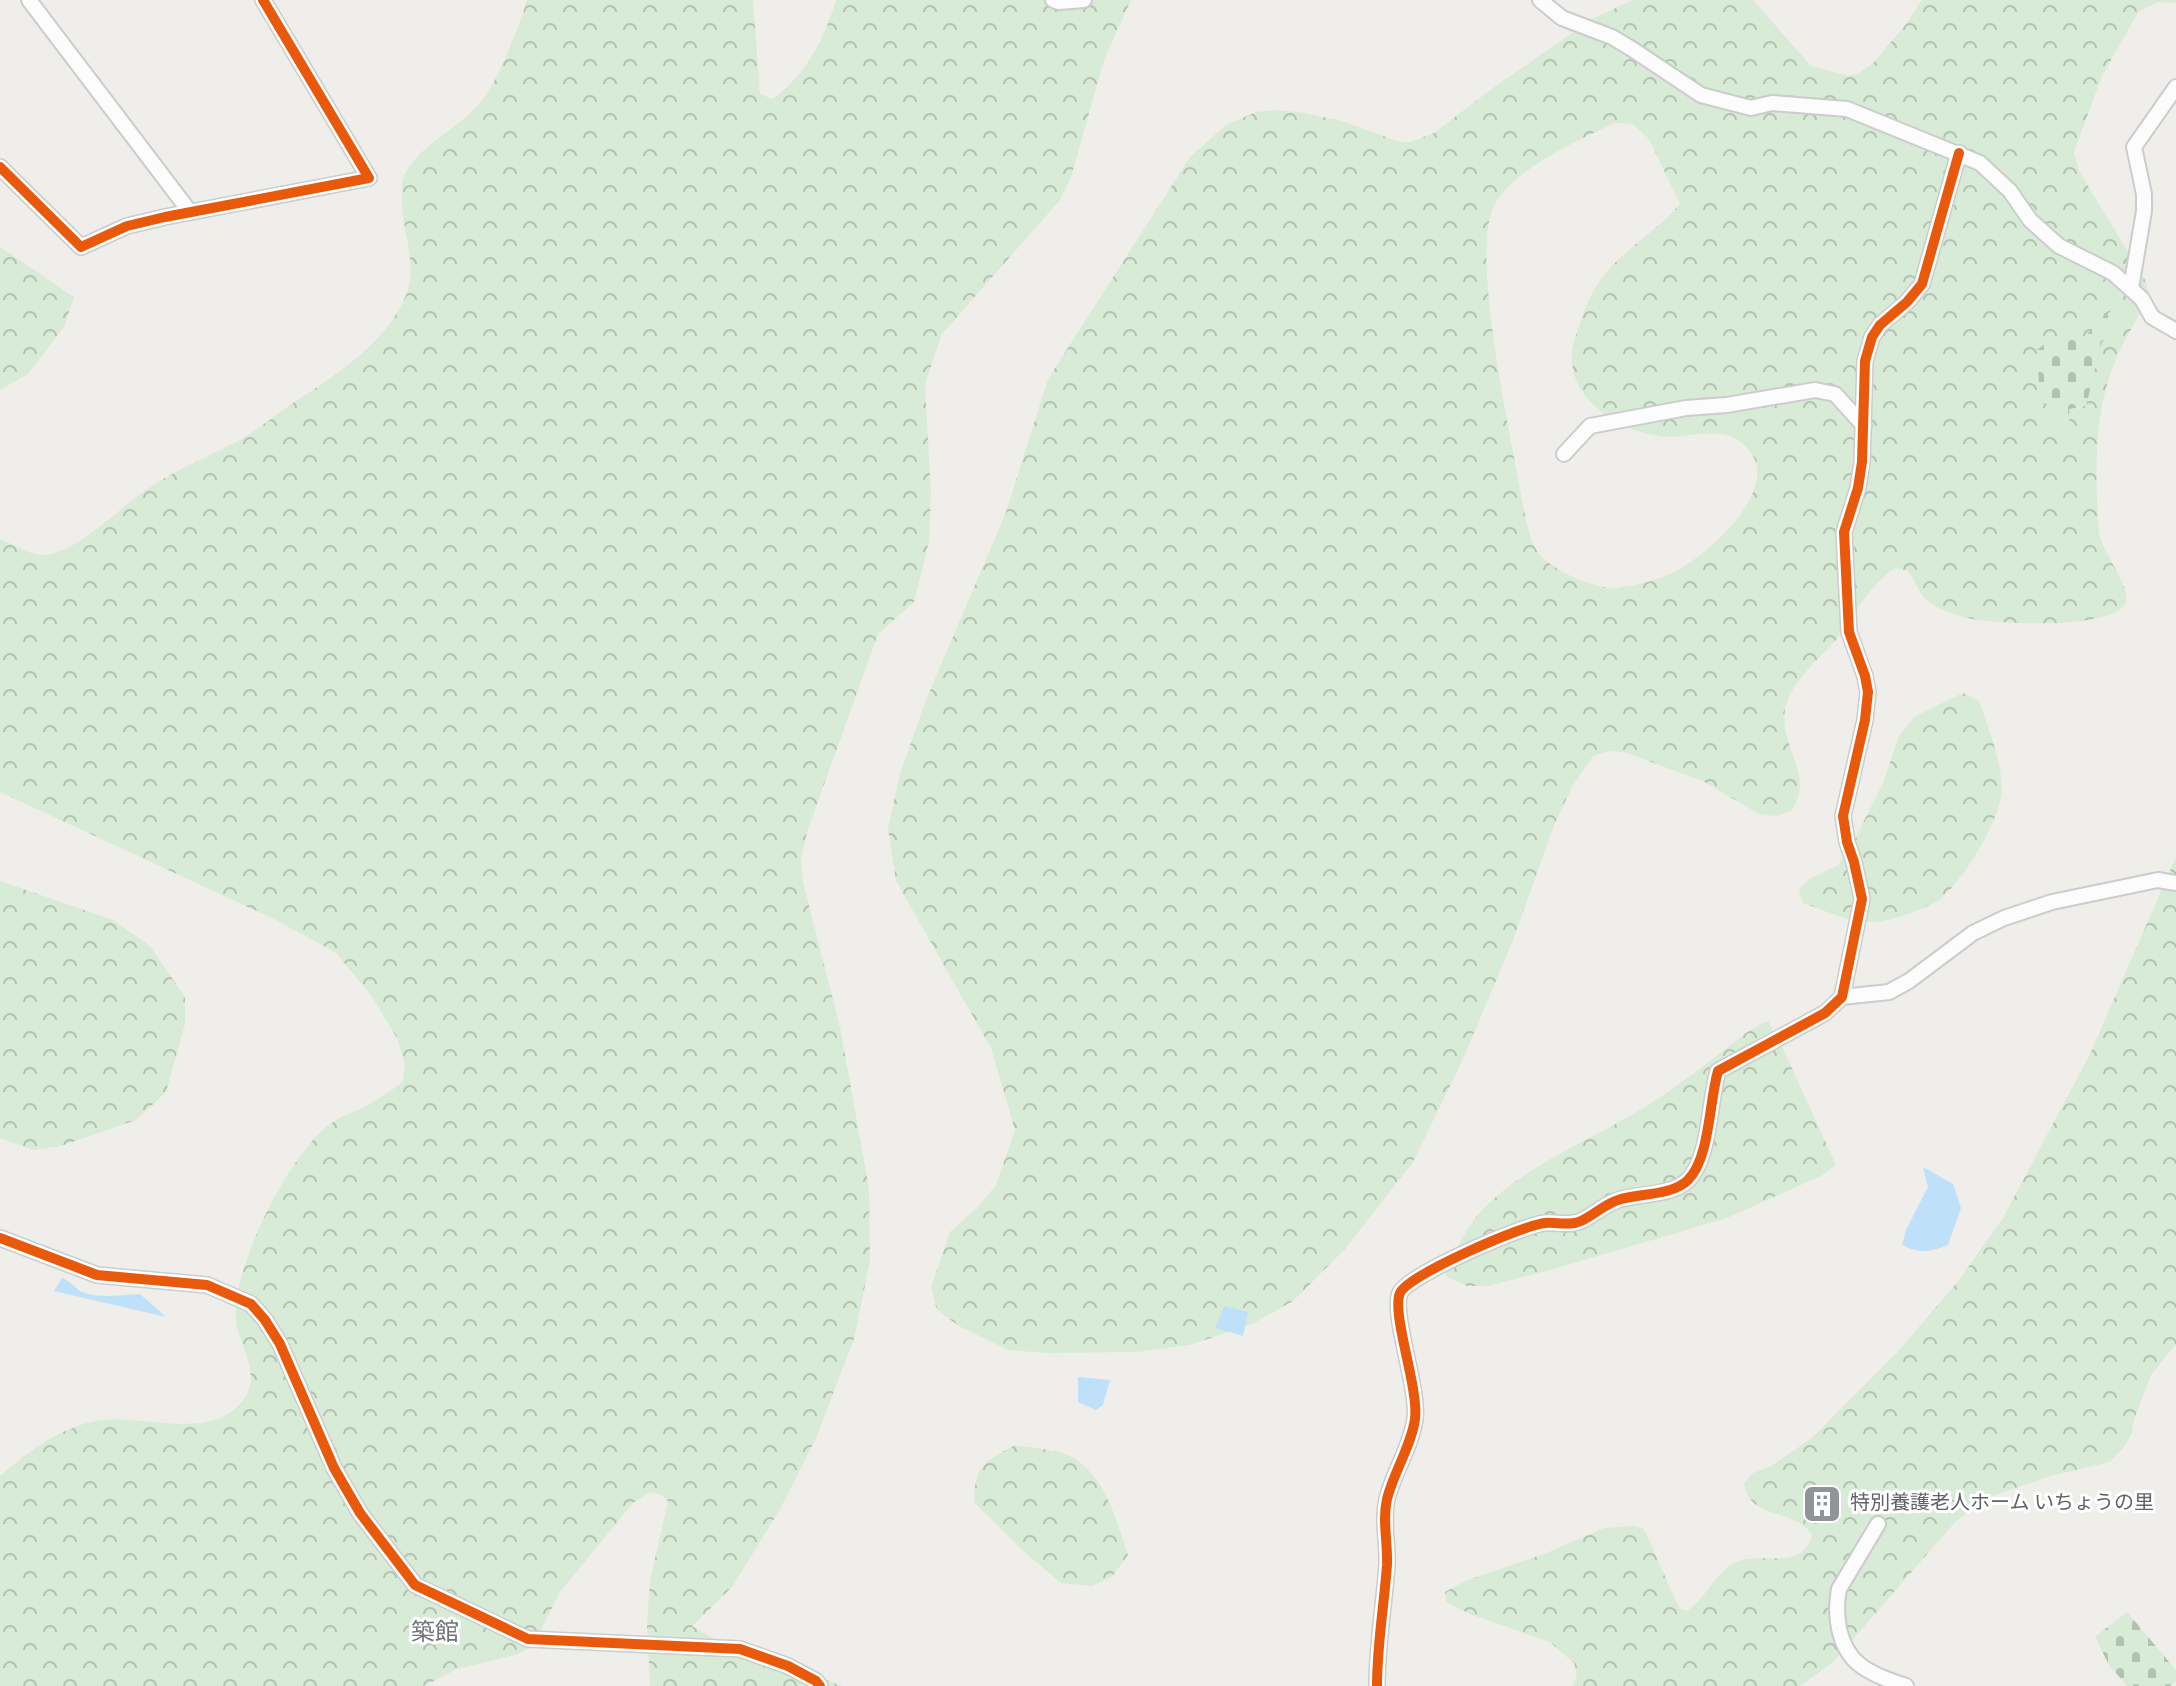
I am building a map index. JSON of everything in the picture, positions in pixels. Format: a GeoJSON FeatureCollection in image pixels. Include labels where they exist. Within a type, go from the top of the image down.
{"type":"FeatureCollection","features":[{"type":"Feature","properties":{"kind":"street"},"geometry":{"type":"LineString","coordinates":[[29,0],[190,212]]}},
{"type":"Feature","properties":{"kind":"street"},"geometry":{"type":"LineString","coordinates":[[0,167],[81,247],[127,226],[369,178],[263,0]]}},
{"type":"Feature","properties":{"kind":"street"},"geometry":{"type":"LineString","coordinates":[[1053,0],[1084,0]]}},
{"type":"Feature","properties":{"kind":"street"},"geometry":{"type":"LineString","coordinates":[[1540,0],[1562,18],[1612,37],[1701,95],[1751,108],[1772,103],[1847,109],[1980,163],[1995,175],[2030,220],[2059,246],[2113,273],[2142,299],[2152,317],[2176,331]]}},
{"type":"Feature","properties":{"kind":"street"},"geometry":{"type":"LineString","coordinates":[[2131,288],[2144,211],[2144,194],[2134,147],[2176,87]]}},
{"type":"Feature","properties":{"kind":"street"},"geometry":{"type":"LineString","coordinates":[[1377,1686],[1377,1650],[1387,1562],[1386,1503],[1415,1419],[1415,1397],[1401,1326],[1399,1294],[1419,1275],[1514,1233],[1544,1223],[1579,1222],[1617,1200],[1675,1188],[1687,1181],[1698,1166],[1704,1147],[1711,1094],[1718,1071],[1825,1013],[1842,997],[1862,899],[1843,816],[1865,720],[1868,692],[1849,632],[1844,532],[1858,488],[1864,426],[1865,361],[1872,337],[1922,284],[1959,153]]}},
{"type":"Feature","properties":{"kind":"street"},"geometry":{"type":"LineString","coordinates":[[1564,454],[1590,426],[1686,408],[1727,405],[1815,390],[1835,394],[1864,426]]}},
{"type":"Feature","properties":{"kind":"street"},"geometry":{"type":"LineString","coordinates":[[1842,997],[1889,992],[1909,981],[1973,933],[2004,918],[2052,902],[2158,880],[2176,883]]}},
{"type":"Feature","properties":{"kind":"street"},"geometry":{"type":"LineString","coordinates":[[0,1238],[97,1275],[207,1285],[251,1304],[280,1344],[334,1468],[360,1513],[415,1585],[528,1639],[740,1649],[788,1666],[820,1686]]}},
{"type":"Feature","properties":{"kind":"street"},"geometry":{"type":"LineString","coordinates":[[1878,1524],[1839,1589],[1840,1636],[1858,1664],[1906,1686]]}},
{"type":"Feature","properties":{"kind":"green space"},"geometry":{"type":"Polygon","coordinates":[[[527,0],[753,0],[760,94],[772,99],[794,80],[812,56],[836,0],[1131,0],[1104,60],[1071,177],[1060,200],[942,334],[925,384],[931,495],[929,541],[914,602],[878,634],[807,832],[801,859],[803,882],[840,1027],[869,1188],[870,1261],[854,1339],[816,1438],[779,1511],[732,1587],[692,1626],[745,1657],[842,1686],[650,1686],[647,1625],[650,1581],[668,1501],[650,1492],[633,1503],[560,1592],[532,1647],[518,1654],[457,1669],[424,1686],[0,1686],[0,1476],[51,1438],[87,1423],[106,1420],[207,1422],[224,1416],[239,1405],[247,1394],[251,1373],[238,1330],[237,1297],[253,1242],[267,1212],[299,1157],[317,1136],[336,1120],[361,1109],[402,1083],[405,1065],[397,1038],[370,994],[336,953],[276,920],[0,792],[0,539],[31,553],[44,555],[75,544],[157,483],[256,430],[351,363],[380,336],[392,321],[408,289],[410,262],[402,207],[404,176],[421,153],[483,99],[508,52],[527,0]]]}},
{"type":"Feature","properties":{"kind":"green space"},"geometry":{"type":"Polygon","coordinates":[[[1633,0],[1753,0],[1811,66],[1849,76],[1858,74],[1874,62],[1922,0],[2176,0],[2176,3],[2158,2],[2139,11],[2102,76],[2074,152],[2079,171],[2145,280],[2149,293],[2107,384],[2097,447],[2099,532],[2125,590],[2125,604],[2115,612],[2077,621],[2029,623],[1972,619],[1932,604],[1921,593],[1908,571],[1895,568],[1871,590],[1840,635],[1800,679],[1788,699],[1785,724],[1800,786],[1791,811],[1777,816],[1759,814],[1703,781],[1624,752],[1609,751],[1593,756],[1572,787],[1554,825],[1513,940],[1463,1059],[1413,1162],[1345,1249],[1293,1301],[1252,1324],[1190,1345],[1136,1352],[1046,1353],[1008,1350],[959,1326],[937,1310],[931,1287],[950,1232],[977,1208],[996,1185],[1015,1130],[991,1048],[896,881],[888,828],[900,774],[926,700],[1005,515],[1048,379],[1190,157],[1226,125],[1256,112],[1299,112],[1342,121],[1400,142],[1411,142],[1434,133],[1592,19],[1633,0]],[[1615,123],[1532,167],[1517,178],[1495,204],[1488,228],[1489,304],[1495,350],[1531,538],[1541,556],[1555,568],[1588,583],[1609,588],[1658,579],[1698,557],[1728,530],[1740,514],[1756,482],[1757,467],[1747,448],[1730,436],[1713,433],[1668,437],[1627,427],[1598,409],[1578,384],[1572,352],[1584,312],[1601,278],[1680,204],[1649,139],[1633,124],[1615,123]]]}},
{"type":"Feature","properties":{"kind":"green space"},"geometry":{"type":"Polygon","coordinates":[[[0,247],[74,297],[64,327],[28,374],[0,390],[0,247]]]}},
{"type":"Feature","properties":{"kind":"green space"},"geometry":{"type":"Polygon","coordinates":[[[2117,305],[2124,313],[2101,344],[2086,406],[2069,409],[2070,432],[2056,418],[2055,409],[2040,400],[2037,350],[2049,341],[2085,336],[2117,305]]]}},
{"type":"Feature","properties":{"kind":"green space"},"geometry":{"type":"Polygon","coordinates":[[[1963,693],[1979,701],[1995,748],[2002,785],[1993,822],[1961,877],[1943,897],[1928,906],[1876,922],[1852,920],[1803,903],[1799,890],[1808,880],[1838,865],[1855,839],[1883,783],[1899,736],[1914,717],[1963,693]]]}},
{"type":"Feature","properties":{"kind":"green space"},"geometry":{"type":"Polygon","coordinates":[[[2176,857],[2176,1344],[2151,1375],[2134,1419],[2132,1433],[2110,1462],[2050,1476],[1987,1498],[1956,1521],[1833,1662],[1800,1686],[1573,1686],[1577,1675],[1574,1663],[1550,1642],[1470,1614],[1446,1602],[1445,1592],[1465,1581],[1549,1552],[1604,1528],[1634,1526],[1644,1529],[1679,1608],[1687,1611],[1733,1564],[1742,1560],[1792,1557],[1807,1546],[1812,1536],[1805,1527],[1755,1504],[1744,1483],[1753,1473],[1771,1466],[1812,1438],[1901,1348],[1959,1280],[2003,1218],[2090,1054],[2176,857]]]}},
{"type":"Feature","properties":{"kind":"green space"},"geometry":{"type":"Polygon","coordinates":[[[0,881],[113,920],[150,946],[185,997],[185,1024],[166,1092],[136,1120],[61,1146],[33,1150],[0,1138],[0,881]]]}},
{"type":"Feature","properties":{"kind":"green space"},"geometry":{"type":"Polygon","coordinates":[[[1768,1021],[1836,1165],[1821,1176],[1727,1218],[1543,1272],[1488,1286],[1467,1286],[1445,1276],[1456,1249],[1472,1223],[1503,1191],[1524,1175],[1659,1098],[1744,1034],[1768,1021]]]}},
{"type":"Feature","properties":{"kind":"green space"},"geometry":{"type":"Polygon","coordinates":[[[1015,1445],[1066,1454],[1093,1476],[1108,1500],[1128,1555],[1112,1577],[1092,1586],[1061,1583],[1023,1551],[974,1502],[977,1479],[984,1466],[1015,1445]]]}},
{"type":"Feature","properties":{"kind":"green space"},"geometry":{"type":"Polygon","coordinates":[[[2127,1612],[2176,1670],[2176,1681],[2171,1686],[2127,1686],[2109,1665],[2095,1637],[2127,1612]]]}},
{"type":"Feature","properties":{"kind":"water"},"geometry":{"type":"Polygon","coordinates":[[[1923,1167],[1953,1184],[1961,1208],[1948,1245],[1925,1251],[1902,1245],[1906,1230],[1928,1187],[1923,1167]]]}},
{"type":"Feature","properties":{"kind":"water"},"geometry":{"type":"Polygon","coordinates":[[[62,1278],[88,1294],[140,1294],[166,1317],[54,1291],[62,1278]]]}},
{"type":"Feature","properties":{"kind":"water"},"geometry":{"type":"Polygon","coordinates":[[[1224,1306],[1248,1312],[1243,1336],[1215,1328],[1224,1306]]]}},
{"type":"Feature","properties":{"kind":"water"},"geometry":{"type":"Polygon","coordinates":[[[1078,1377],[1110,1380],[1103,1405],[1096,1410],[1078,1402],[1078,1377]]]}},
{"type":"Feature","properties":{"kind":"cycle path"},"geometry":{"type":"LineString","coordinates":[[0,167],[81,247],[127,226],[369,178],[263,0]]}},
{"type":"Feature","properties":{"kind":"cycle path"},"geometry":{"type":"LineString","coordinates":[[1377,1686],[1387,1565],[1386,1507],[1415,1419],[1413,1389],[1399,1317],[1400,1293],[1444,1263],[1514,1232],[1545,1223],[1577,1222],[1618,1200],[1664,1192],[1681,1185],[1688,1180],[1701,1158],[1718,1071],[1825,1013],[1842,997],[1862,899],[1843,816],[1865,720],[1868,692],[1849,632],[1844,532],[1858,488],[1862,462],[1865,361],[1872,337],[1880,325],[1907,302],[1922,284],[1959,153]]}},
{"type":"Feature","properties":{"kind":"cycle path"},"geometry":{"type":"LineString","coordinates":[[0,1238],[97,1275],[207,1285],[251,1304],[280,1344],[334,1468],[360,1513],[415,1585],[528,1639],[740,1649],[788,1666],[820,1686]]}},
{"type":"Feature","properties":{"kind":"place","name":"特別養護老人ホーム いちょうの里"},"geometry":{"type":"Point","coordinates":[1822,1504]}},
{"type":"Feature","properties":{"kind":"district","name":"築館"},"geometry":{"type":"Point","coordinates":[435,1634]}}]}
